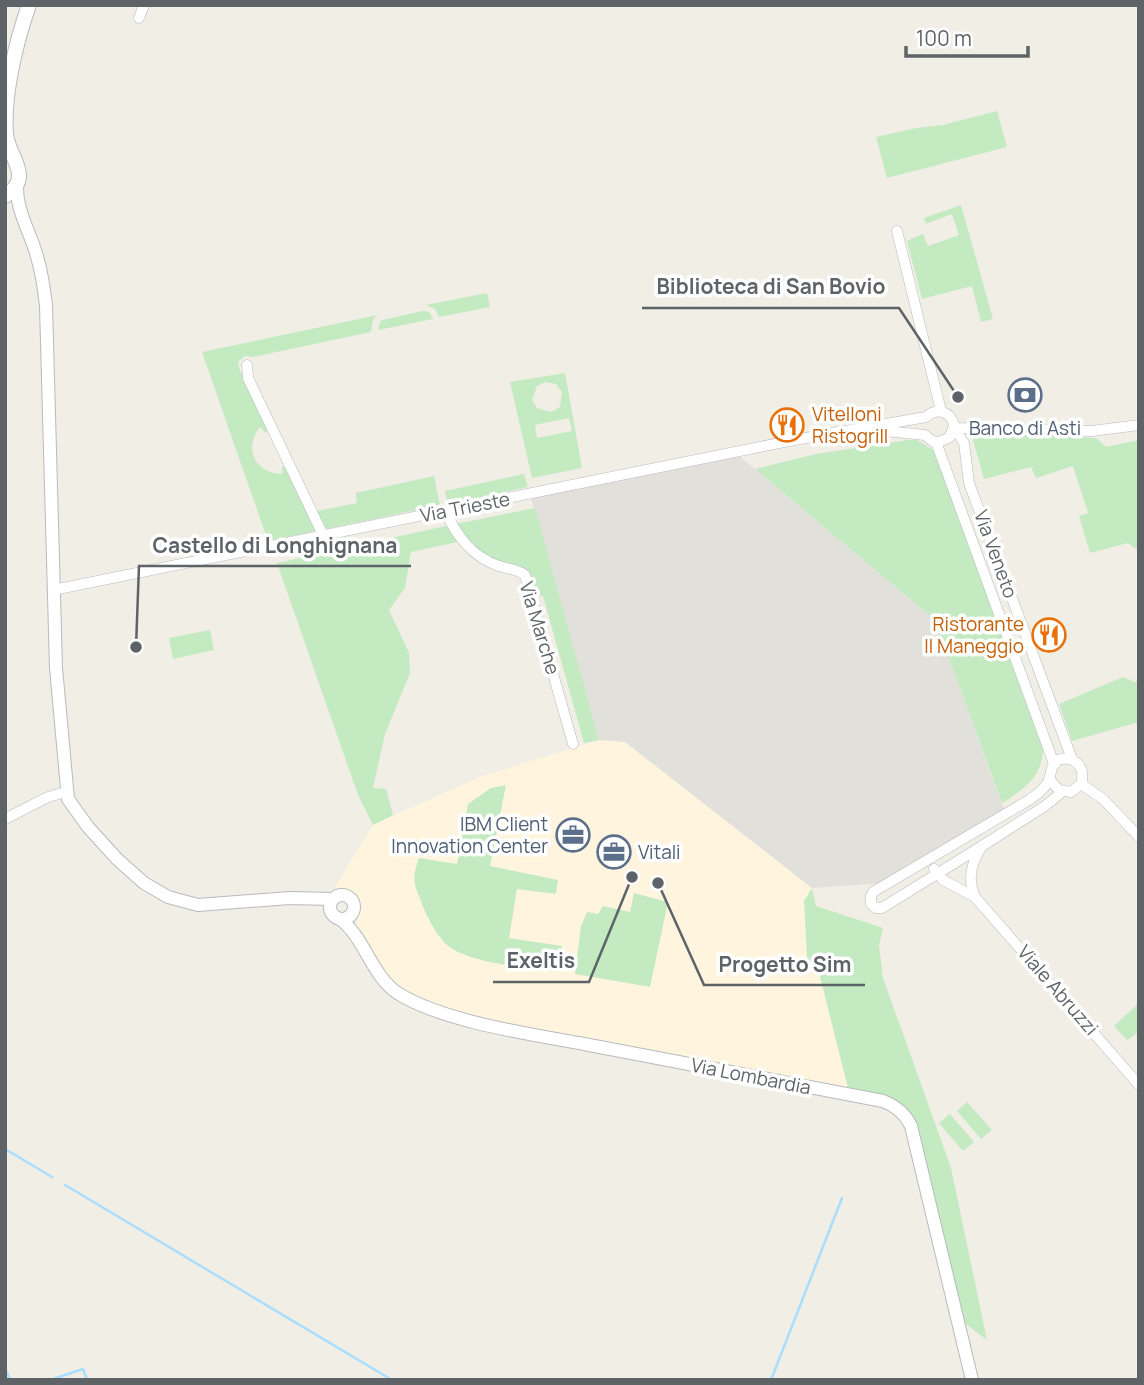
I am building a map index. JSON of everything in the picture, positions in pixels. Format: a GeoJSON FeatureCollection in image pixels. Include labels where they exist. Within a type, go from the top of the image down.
{"type":"FeatureCollection","features":[{"type":"Feature","properties":{"kind":"main road"},"geometry":{"type":"LineString","coordinates":[[5,70],[19,5]]}},
{"type":"Feature","properties":{"kind":"main road"},"geometry":{"type":"LineString","coordinates":[[5,196],[17,185],[19,169],[8,154],[6,109],[29,5]]}},
{"type":"Feature","properties":{"kind":"street"},"geometry":{"type":"LineString","coordinates":[[139,18],[144,5]]}},
{"type":"Feature","properties":{"kind":"street"},"geometry":{"type":"LineString","coordinates":[[17,185],[16,195],[38,258],[45,298],[57,698],[66,792],[77,814],[99,840],[144,883],[168,897],[198,905],[290,898],[318,899],[331,903]]}},
{"type":"Feature","properties":{"kind":"street"},"geometry":{"type":"LineString","coordinates":[[5,203],[22,217]]}},
{"type":"Feature","properties":{"kind":"street"},"geometry":{"type":"LineString","coordinates":[[897,231],[941,411]]}},
{"type":"Feature","properties":{"kind":"street"},"geometry":{"type":"LineString","coordinates":[[247,365],[248,378],[323,535]]}},
{"type":"Feature","properties":{"kind":"street"},"geometry":{"type":"LineString","coordinates":[[934,411],[941,411],[951,418],[954,428],[948,439],[936,442],[925,435],[886,431],[835,432],[926,417],[934,411]]}},
{"type":"Feature","properties":{"kind":"street"},"geometry":{"type":"LineString","coordinates":[[925,435],[922,426],[926,417]]}},
{"type":"Feature","properties":{"kind":"street"},"geometry":{"type":"LineString","coordinates":[[954,428],[1092,431],[1139,425]]}},
{"type":"Feature","properties":{"kind":"street","name":"Via Veneto"},"geometry":{"type":"LineString","coordinates":[[954,428],[964,443],[969,483],[1072,760]]}},
{"type":"Feature","properties":{"kind":"street","name":"Via Trieste"},"geometry":{"type":"LineString","coordinates":[[53,590],[835,432]]}},
{"type":"Feature","properties":{"kind":"street","name":"Via Veneto"},"geometry":{"type":"LineString","coordinates":[[936,442],[1054,764]]}},
{"type":"Feature","properties":{"kind":"street","name":"Via Marche"},"geometry":{"type":"LineString","coordinates":[[445,512],[458,536],[476,554],[491,563],[526,575],[573,744]]}},
{"type":"Feature","properties":{"kind":"street"},"geometry":{"type":"LineString","coordinates":[[1064,758],[1072,760],[1081,768],[1081,784],[1071,792],[1062,792],[1054,787],[1050,780],[1050,770],[1064,758]]}},
{"type":"Feature","properties":{"kind":"street"},"geometry":{"type":"LineString","coordinates":[[1050,780],[1029,800],[873,892],[870,902],[876,908],[882,908],[1021,822],[1062,792]]}},
{"type":"Feature","properties":{"kind":"street"},"geometry":{"type":"LineString","coordinates":[[1081,784],[1103,799],[1139,837]]}},
{"type":"Feature","properties":{"kind":"street"},"geometry":{"type":"LineString","coordinates":[[5,819],[48,797],[66,792]]}},
{"type":"Feature","properties":{"kind":"street"},"geometry":{"type":"LineString","coordinates":[[975,897],[971,874],[975,856],[982,846]]}},
{"type":"Feature","properties":{"kind":"street"},"geometry":{"type":"LineString","coordinates":[[931,858],[937,874]]}},
{"type":"Feature","properties":{"kind":"street","name":"Viale Abruzzi"},"geometry":{"type":"LineString","coordinates":[[937,874],[953,887],[975,897],[1139,1085]]}},
{"type":"Feature","properties":{"kind":"street","name":"Via Lombardia"},"geometry":{"type":"LineString","coordinates":[[341,895],[351,898],[355,906],[346,917],[333,915],[331,903],[341,895]]}},
{"type":"Feature","properties":{"kind":"street","name":"Via Lombardia"},"geometry":{"type":"LineString","coordinates":[[346,917],[372,964],[391,988],[437,1011],[522,1032],[883,1101],[895,1107],[904,1114],[911,1126],[972,1380]]}},
{"type":"Feature","properties":{"kind":"shaded area"},"geometry":{"type":"Polygon","coordinates":[[[738,455],[935,620],[1004,810],[884,883],[812,888],[625,742],[599,740],[531,498],[738,455]]]}},
{"type":"Feature","properties":{"kind":"shaded area"},"geometry":{"type":"Polygon","coordinates":[[[599,740],[625,742],[812,888],[804,901],[818,972],[849,1092],[522,1030],[436,1008],[403,992],[387,980],[357,932],[356,902],[350,894],[335,887],[373,825],[480,777],[599,740]]]}},
{"type":"Feature","properties":{"kind":"green space"},"geometry":{"type":"Polygon","coordinates":[[[997,111],[1007,147],[887,178],[876,137],[943,125],[997,111]]]}},
{"type":"Feature","properties":{"kind":"green space"},"geometry":{"type":"Polygon","coordinates":[[[961,205],[993,319],[981,322],[972,286],[922,299],[907,241],[923,234],[928,246],[959,235],[952,214],[926,224],[924,218],[961,205]]]}},
{"type":"Feature","properties":{"kind":"green space"},"geometry":{"type":"Polygon","coordinates":[[[487,293],[490,307],[439,317],[435,309],[426,305],[487,293]]]}},
{"type":"Feature","properties":{"kind":"green space"},"geometry":{"type":"Polygon","coordinates":[[[422,311],[429,312],[433,319],[378,330],[383,320],[422,311]]]}},
{"type":"Feature","properties":{"kind":"green space"},"geometry":{"type":"Polygon","coordinates":[[[378,315],[373,319],[371,332],[253,357],[245,356],[238,362],[268,430],[266,433],[260,427],[255,435],[252,443],[254,458],[273,473],[282,474],[282,467],[286,467],[316,531],[268,541],[202,352],[378,315]]]}},
{"type":"Feature","properties":{"kind":"green space"},"geometry":{"type":"Polygon","coordinates":[[[565,373],[582,468],[532,478],[510,382],[565,373]],[[546,382],[537,386],[532,400],[537,408],[551,412],[560,407],[562,392],[556,384],[546,382]],[[569,418],[535,425],[537,438],[572,431],[569,418]]]}},
{"type":"Feature","properties":{"kind":"green space"},"geometry":{"type":"Polygon","coordinates":[[[976,433],[1096,438],[1106,447],[1139,440],[1139,551],[1128,543],[1090,553],[1079,516],[1088,513],[1073,466],[1036,478],[1031,467],[984,479],[973,440],[976,433]]]}},
{"type":"Feature","properties":{"kind":"green space"},"geometry":{"type":"Polygon","coordinates":[[[917,440],[935,451],[1043,750],[1039,768],[1030,782],[1002,803],[935,620],[755,469],[816,454],[917,440]]]}},
{"type":"Feature","properties":{"kind":"green space"},"geometry":{"type":"Polygon","coordinates":[[[524,474],[528,487],[448,504],[445,491],[524,474]]]}},
{"type":"Feature","properties":{"kind":"green space"},"geometry":{"type":"Polygon","coordinates":[[[434,476],[440,505],[326,529],[317,511],[357,503],[356,493],[434,476]]]}},
{"type":"Feature","properties":{"kind":"green space"},"geometry":{"type":"Polygon","coordinates":[[[535,508],[599,740],[584,743],[543,596],[536,596],[529,572],[486,556],[469,543],[456,524],[535,508]]]}},
{"type":"Feature","properties":{"kind":"green space"},"geometry":{"type":"Polygon","coordinates":[[[446,526],[457,542],[411,552],[405,588],[389,610],[409,653],[410,673],[385,734],[373,788],[386,789],[393,815],[373,825],[358,795],[277,563],[446,526]]]}},
{"type":"Feature","properties":{"kind":"green space"},"geometry":{"type":"Polygon","coordinates":[[[210,630],[214,650],[173,659],[169,638],[210,630]]]}},
{"type":"Feature","properties":{"kind":"green space"},"geometry":{"type":"Polygon","coordinates":[[[1123,677],[1139,681],[1139,722],[1072,741],[1059,704],[1123,677]]]}},
{"type":"Feature","properties":{"kind":"green space"},"geometry":{"type":"Polygon","coordinates":[[[506,785],[490,866],[558,880],[556,894],[517,889],[509,938],[562,946],[558,972],[481,960],[453,949],[434,929],[415,886],[414,877],[419,858],[457,864],[468,804],[491,788],[506,785]]]}},
{"type":"Feature","properties":{"kind":"green space"},"geometry":{"type":"Polygon","coordinates":[[[812,888],[816,906],[883,928],[879,945],[883,978],[951,1168],[987,1340],[962,1321],[911,1115],[849,1092],[819,972],[807,958],[804,901],[812,888]]]}},
{"type":"Feature","properties":{"kind":"green space"},"geometry":{"type":"Polygon","coordinates":[[[634,893],[668,902],[650,987],[575,974],[581,926],[587,912],[598,914],[603,906],[630,912],[634,893]]]}},
{"type":"Feature","properties":{"kind":"green space"},"geometry":{"type":"Polygon","coordinates":[[[1139,1003],[1139,1032],[1127,1040],[1114,1026],[1139,1003]]]}},
{"type":"Feature","properties":{"kind":"green space"},"geometry":{"type":"Polygon","coordinates":[[[967,1102],[992,1130],[981,1139],[957,1111],[967,1102]]]}},
{"type":"Feature","properties":{"kind":"green space"},"geometry":{"type":"Polygon","coordinates":[[[950,1114],[974,1142],[963,1151],[939,1123],[950,1114]]]}},
{"type":"Feature","properties":{"kind":"waterway"},"geometry":{"type":"LineString","coordinates":[[5,1149],[52,1177]]}},
{"type":"Feature","properties":{"kind":"waterway"},"geometry":{"type":"LineString","coordinates":[[65,1185],[392,1380]]}},
{"type":"Feature","properties":{"kind":"waterway"},"geometry":{"type":"LineString","coordinates":[[771,1380],[842,1198]]}},
{"type":"Feature","properties":{"kind":"waterway"},"geometry":{"type":"LineString","coordinates":[[50,1380],[83,1369],[87,1380]]}},
{"type":"Feature","properties":{"kind":"waterway"},"geometry":{"type":"LineString","coordinates":[[7,1372],[10,1380]]}},
{"type":"Feature","properties":{"kind":"place","name":"Banco di Asti"},"geometry":{"type":"Point","coordinates":[1025,395]}},
{"type":"Feature","properties":{"kind":"place","name":"Biblioteca di San Bovio"},"geometry":{"type":"Point","coordinates":[958,397]}},
{"type":"Feature","properties":{"kind":"place","name":"Vitelloni Ristogrill"},"geometry":{"type":"Point","coordinates":[787,425]}},
{"type":"Feature","properties":{"kind":"place","name":"Ristorante Il Maneggio"},"geometry":{"type":"Point","coordinates":[1049,635]}},
{"type":"Feature","properties":{"kind":"place","name":"Castello di Longhignana"},"geometry":{"type":"Point","coordinates":[136,647]}},
{"type":"Feature","properties":{"kind":"place","name":"IBM Client Innovation Center"},"geometry":{"type":"Point","coordinates":[573,835]}},
{"type":"Feature","properties":{"kind":"place","name":"Vitali"},"geometry":{"type":"Point","coordinates":[614,852]}},
{"type":"Feature","properties":{"kind":"place","name":"Exeltis"},"geometry":{"type":"Point","coordinates":[632,877]}},
{"type":"Feature","properties":{"kind":"place","name":"Progetto Sim"},"geometry":{"type":"Point","coordinates":[658,883]}}]}
